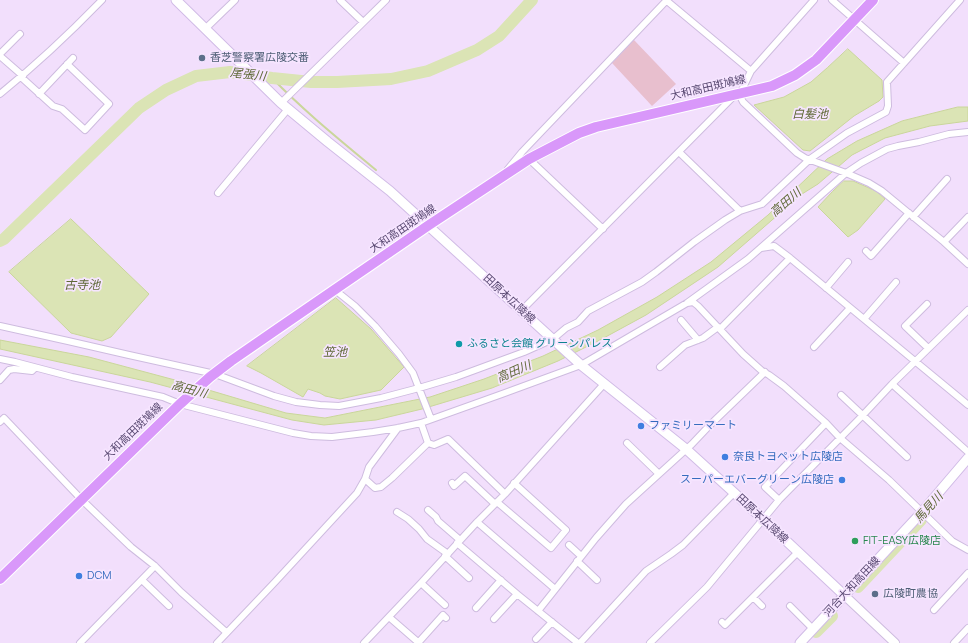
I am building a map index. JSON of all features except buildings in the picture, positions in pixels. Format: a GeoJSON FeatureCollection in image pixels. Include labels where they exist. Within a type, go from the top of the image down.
{"type":"FeatureCollection","features":[{"type":"Feature","properties":{"kind":"main road","name":"田原本広陵線"},"geometry":{"type":"LineString","coordinates":[[176,0],[263,85],[288,98],[333,147],[390,191],[429,225],[604,384],[686,449],[844,595]]}},
{"type":"Feature","properties":{"kind":"main road","name":"大和高田斑鳩線"},"geometry":{"type":"LineString","coordinates":[[0,579],[82,500],[96,484],[181,403],[213,375],[429,225],[529,159],[580,133],[596,127],[772,86],[795,75],[816,60],[873,0]]}},
{"type":"Feature","properties":{"kind":"main road","name":"河合大和高田線"},"geometry":{"type":"LineString","coordinates":[[800,643],[844,595],[924,514],[968,458]]}},
{"type":"Feature","properties":{"kind":"street"},"geometry":{"type":"LineString","coordinates":[[0,94],[70,32],[102,0]]}},
{"type":"Feature","properties":{"kind":"street"},"geometry":{"type":"LineString","coordinates":[[205,29],[235,0]]}},
{"type":"Feature","properties":{"kind":"street"},"geometry":{"type":"LineString","coordinates":[[340,0],[363,22]]}},
{"type":"Feature","properties":{"kind":"street"},"geometry":{"type":"LineString","coordinates":[[218,193],[288,98],[308,75],[386,0]]}},
{"type":"Feature","properties":{"kind":"street"},"geometry":{"type":"LineString","coordinates":[[499,180],[522,152],[667,0],[752,71]]}},
{"type":"Feature","properties":{"kind":"street"},"geometry":{"type":"LineString","coordinates":[[522,311],[737,94],[752,71],[814,0]]}},
{"type":"Feature","properties":{"kind":"street"},"geometry":{"type":"LineString","coordinates":[[832,0],[904,63]]}},
{"type":"Feature","properties":{"kind":"street"},"geometry":{"type":"LineString","coordinates":[[0,326],[213,375],[296,402],[338,406],[420,390],[554,340],[566,328],[578,322],[588,311],[642,282],[725,220],[740,211],[762,204],[812,160],[846,133],[886,112],[888,106],[887,82],[960,0]]}},
{"type":"Feature","properties":{"kind":"street"},"geometry":{"type":"LineString","coordinates":[[20,34],[0,55],[39,94],[53,106],[62,109],[85,130],[109,104],[67,64]]}},
{"type":"Feature","properties":{"kind":"street"},"geometry":{"type":"LineString","coordinates":[[39,94],[73,58]]}},
{"type":"Feature","properties":{"kind":"street"},"geometry":{"type":"LineString","coordinates":[[737,94],[743,102],[798,153],[869,183],[882,191],[944,242],[968,264]]}},
{"type":"Feature","properties":{"kind":"street"},"geometry":{"type":"LineString","coordinates":[[0,359],[163,397],[293,433],[311,436],[332,437],[398,428],[421,423],[502,394],[580,363],[686,303],[735,269],[761,248],[843,172],[887,149],[949,134],[968,132]]}},
{"type":"Feature","properties":{"kind":"street"},"geometry":{"type":"LineString","coordinates":[[679,152],[740,211]]}},
{"type":"Feature","properties":{"kind":"street"},"geometry":{"type":"LineString","coordinates":[[529,159],[603,229]]}},
{"type":"Feature","properties":{"kind":"street"},"geometry":{"type":"LineString","coordinates":[[866,251],[871,256],[947,179]]}},
{"type":"Feature","properties":{"kind":"street"},"geometry":{"type":"LineString","coordinates":[[944,242],[968,217]]}},
{"type":"Feature","properties":{"kind":"street"},"geometry":{"type":"LineString","coordinates":[[761,248],[774,246],[790,258],[968,405]]}},
{"type":"Feature","properties":{"kind":"street"},"geometry":{"type":"LineString","coordinates":[[660,368],[685,345],[703,338],[719,328],[790,258]]}},
{"type":"Feature","properties":{"kind":"street"},"geometry":{"type":"LineString","coordinates":[[826,288],[848,262]]}},
{"type":"Feature","properties":{"kind":"street"},"geometry":{"type":"LineString","coordinates":[[864,319],[896,282]]}},
{"type":"Feature","properties":{"kind":"street"},"geometry":{"type":"LineString","coordinates":[[335,290],[355,306],[375,326],[399,354],[413,373],[431,419]]}},
{"type":"Feature","properties":{"kind":"street"},"geometry":{"type":"LineString","coordinates":[[686,303],[693,302],[698,306],[743,354],[762,371],[784,386],[840,438],[889,480],[952,541],[968,550]]}},
{"type":"Feature","properties":{"kind":"street"},"geometry":{"type":"LineString","coordinates":[[927,304],[905,326],[928,348]]}},
{"type":"Feature","properties":{"kind":"street"},"geometry":{"type":"LineString","coordinates":[[814,347],[850,308]]}},
{"type":"Feature","properties":{"kind":"street"},"geometry":{"type":"LineString","coordinates":[[650,643],[707,588],[779,500],[914,361],[968,310]]}},
{"type":"Feature","properties":{"kind":"street"},"geometry":{"type":"LineString","coordinates":[[681,320],[698,340]]}},
{"type":"Feature","properties":{"kind":"street"},"geometry":{"type":"LineString","coordinates":[[0,380],[9,370],[14,369],[32,371],[35,368]]}},
{"type":"Feature","properties":{"kind":"street"},"geometry":{"type":"LineString","coordinates":[[538,611],[579,558],[626,504],[686,449],[765,372]]}},
{"type":"Feature","properties":{"kind":"street"},"geometry":{"type":"LineString","coordinates":[[364,643],[505,494],[604,384]]}},
{"type":"Feature","properties":{"kind":"street"},"geometry":{"type":"LineString","coordinates":[[892,384],[968,452]]}},
{"type":"Feature","properties":{"kind":"street"},"geometry":{"type":"LineString","coordinates":[[841,395],[907,457]]}},
{"type":"Feature","properties":{"kind":"street"},"geometry":{"type":"LineString","coordinates":[[0,422],[4,418],[82,500],[131,547],[156,566],[181,592],[226,632]]}},
{"type":"Feature","properties":{"kind":"street"},"geometry":{"type":"LineString","coordinates":[[421,423],[428,443]]}},
{"type":"Feature","properties":{"kind":"street"},"geometry":{"type":"LineString","coordinates":[[779,500],[766,487],[826,424]]}},
{"type":"Feature","properties":{"kind":"street"},"geometry":{"type":"LineString","coordinates":[[217,643],[352,498],[365,479],[369,467],[398,428]]}},
{"type":"Feature","properties":{"kind":"street"},"geometry":{"type":"LineString","coordinates":[[428,443],[434,445],[448,439],[505,494]]}},
{"type":"Feature","properties":{"kind":"street"},"geometry":{"type":"LineString","coordinates":[[365,479],[374,488],[380,487],[392,478],[428,443]]}},
{"type":"Feature","properties":{"kind":"street"},"geometry":{"type":"LineString","coordinates":[[628,443],[659,474]]}},
{"type":"Feature","properties":{"kind":"street"},"geometry":{"type":"LineString","coordinates":[[452,483],[454,486],[465,476],[551,548],[566,530],[514,483]]}},
{"type":"Feature","properties":{"kind":"street"},"geometry":{"type":"LineString","coordinates":[[428,510],[501,580],[579,643],[646,571],[683,545],[734,493]]}},
{"type":"Feature","properties":{"kind":"street"},"geometry":{"type":"LineString","coordinates":[[397,512],[419,529],[427,539],[446,555],[469,578]]}},
{"type":"Feature","properties":{"kind":"street"},"geometry":{"type":"LineString","coordinates":[[477,522],[555,589]]}},
{"type":"Feature","properties":{"kind":"street"},"geometry":{"type":"LineString","coordinates":[[569,545],[598,580]]}},
{"type":"Feature","properties":{"kind":"street"},"geometry":{"type":"LineString","coordinates":[[722,622],[725,625],[798,552]]}},
{"type":"Feature","properties":{"kind":"street"},"geometry":{"type":"LineString","coordinates":[[80,643],[156,566]]}},
{"type":"Feature","properties":{"kind":"street"},"geometry":{"type":"LineString","coordinates":[[934,610],[968,573]]}},
{"type":"Feature","properties":{"kind":"street"},"geometry":{"type":"LineString","coordinates":[[142,580],[169,606]]}},
{"type":"Feature","properties":{"kind":"street"},"geometry":{"type":"LineString","coordinates":[[476,608],[501,580]]}},
{"type":"Feature","properties":{"kind":"street"},"geometry":{"type":"LineString","coordinates":[[421,584],[445,605]]}},
{"type":"Feature","properties":{"kind":"street"},"geometry":{"type":"LineString","coordinates":[[494,619],[517,594]]}},
{"type":"Feature","properties":{"kind":"street"},"geometry":{"type":"LineString","coordinates":[[844,595],[895,643]]}},
{"type":"Feature","properties":{"kind":"street"},"geometry":{"type":"LineString","coordinates":[[753,597],[762,606]]}},
{"type":"Feature","properties":{"kind":"street"},"geometry":{"type":"LineString","coordinates":[[790,606],[813,629]]}},
{"type":"Feature","properties":{"kind":"street"},"geometry":{"type":"LineString","coordinates":[[389,617],[418,643],[443,615],[446,618]]}},
{"type":"Feature","properties":{"kind":"street"},"geometry":{"type":"LineString","coordinates":[[536,639],[552,622]]}},
{"type":"Feature","properties":{"kind":"street"},"geometry":{"type":"LineString","coordinates":[[954,643],[968,628]]}},
{"type":"Feature","properties":{"kind":"shaded area"},"geometry":{"type":"Polygon","coordinates":[[[634,40],[676,84],[652,106],[612,63],[634,40]]]}},
{"type":"Feature","properties":{"kind":"water","name":"白髪池"},"geometry":{"type":"Polygon","coordinates":[[[848,49],[882,80],[883,97],[854,116],[810,151],[803,150],[754,105],[784,97],[811,82],[848,49]]]}},
{"type":"Feature","properties":{"kind":"water","name":"高田川"},"geometry":{"type":"Polygon","coordinates":[[[958,107],[968,107],[968,121],[930,126],[885,138],[852,155],[818,184],[802,194],[718,267],[646,315],[558,361],[492,388],[422,409],[376,420],[324,425],[292,420],[150,382],[0,349],[0,340],[89,357],[175,380],[286,413],[325,418],[430,397],[484,379],[543,356],[598,330],[657,297],[711,262],[768,215],[827,159],[857,141],[902,121],[958,107]]]}},
{"type":"Feature","properties":{"kind":"water"},"geometry":{"type":"Polygon","coordinates":[[[844,181],[853,181],[876,191],[885,199],[858,230],[848,237],[818,207],[844,181]]]}},
{"type":"Feature","properties":{"kind":"water","name":"古寺池"},"geometry":{"type":"Polygon","coordinates":[[[71,219],[149,294],[111,337],[102,341],[71,333],[9,272],[71,219]]]}},
{"type":"Feature","properties":{"kind":"water","name":"笠池"},"geometry":{"type":"Polygon","coordinates":[[[336,298],[371,329],[404,367],[381,390],[340,399],[325,396],[308,389],[303,397],[247,366],[336,298]]]}},
{"type":"Feature","properties":{"kind":"waterway","name":"尾張川"},"geometry":{"type":"LineString","coordinates":[[0,241],[4,239],[139,108],[166,90],[196,76],[230,72],[311,82],[337,82],[391,79],[428,71],[477,50],[499,36],[532,0]]}},
{"type":"Feature","properties":{"kind":"waterway"},"geometry":{"type":"LineString","coordinates":[[272,78],[309,114],[376,170]]}},
{"type":"Feature","properties":{"kind":"waterway","name":"馬見川"},"geometry":{"type":"LineString","coordinates":[[858,587],[921,520]]}},
{"type":"Feature","properties":{"kind":"waterway","name":"馬見川"},"geometry":{"type":"LineString","coordinates":[[816,632],[832,616]]}},
{"type":"Feature","properties":{"kind":"place","name":"香芝警察署広陵交番"},"geometry":{"type":"Point","coordinates":[202,58]}},
{"type":"Feature","properties":{"kind":"place","name":"ふるさと会館 グリーンパレス"},"geometry":{"type":"Point","coordinates":[459,344]}},
{"type":"Feature","properties":{"kind":"place","name":"ファミリーマート"},"geometry":{"type":"Point","coordinates":[641,426]}},
{"type":"Feature","properties":{"kind":"place","name":"奈良トヨペット広陵店"},"geometry":{"type":"Point","coordinates":[725,457]}},
{"type":"Feature","properties":{"kind":"place","name":"スーパーエバーグリーン広陵店"},"geometry":{"type":"Point","coordinates":[842,480]}},
{"type":"Feature","properties":{"kind":"place","name":"FIT-EASY広陵店"},"geometry":{"type":"Point","coordinates":[855,541]}},
{"type":"Feature","properties":{"kind":"place","name":"DCM"},"geometry":{"type":"Point","coordinates":[79,576]}},
{"type":"Feature","properties":{"kind":"place","name":"広陵町農協"},"geometry":{"type":"Point","coordinates":[875,594]}}]}
